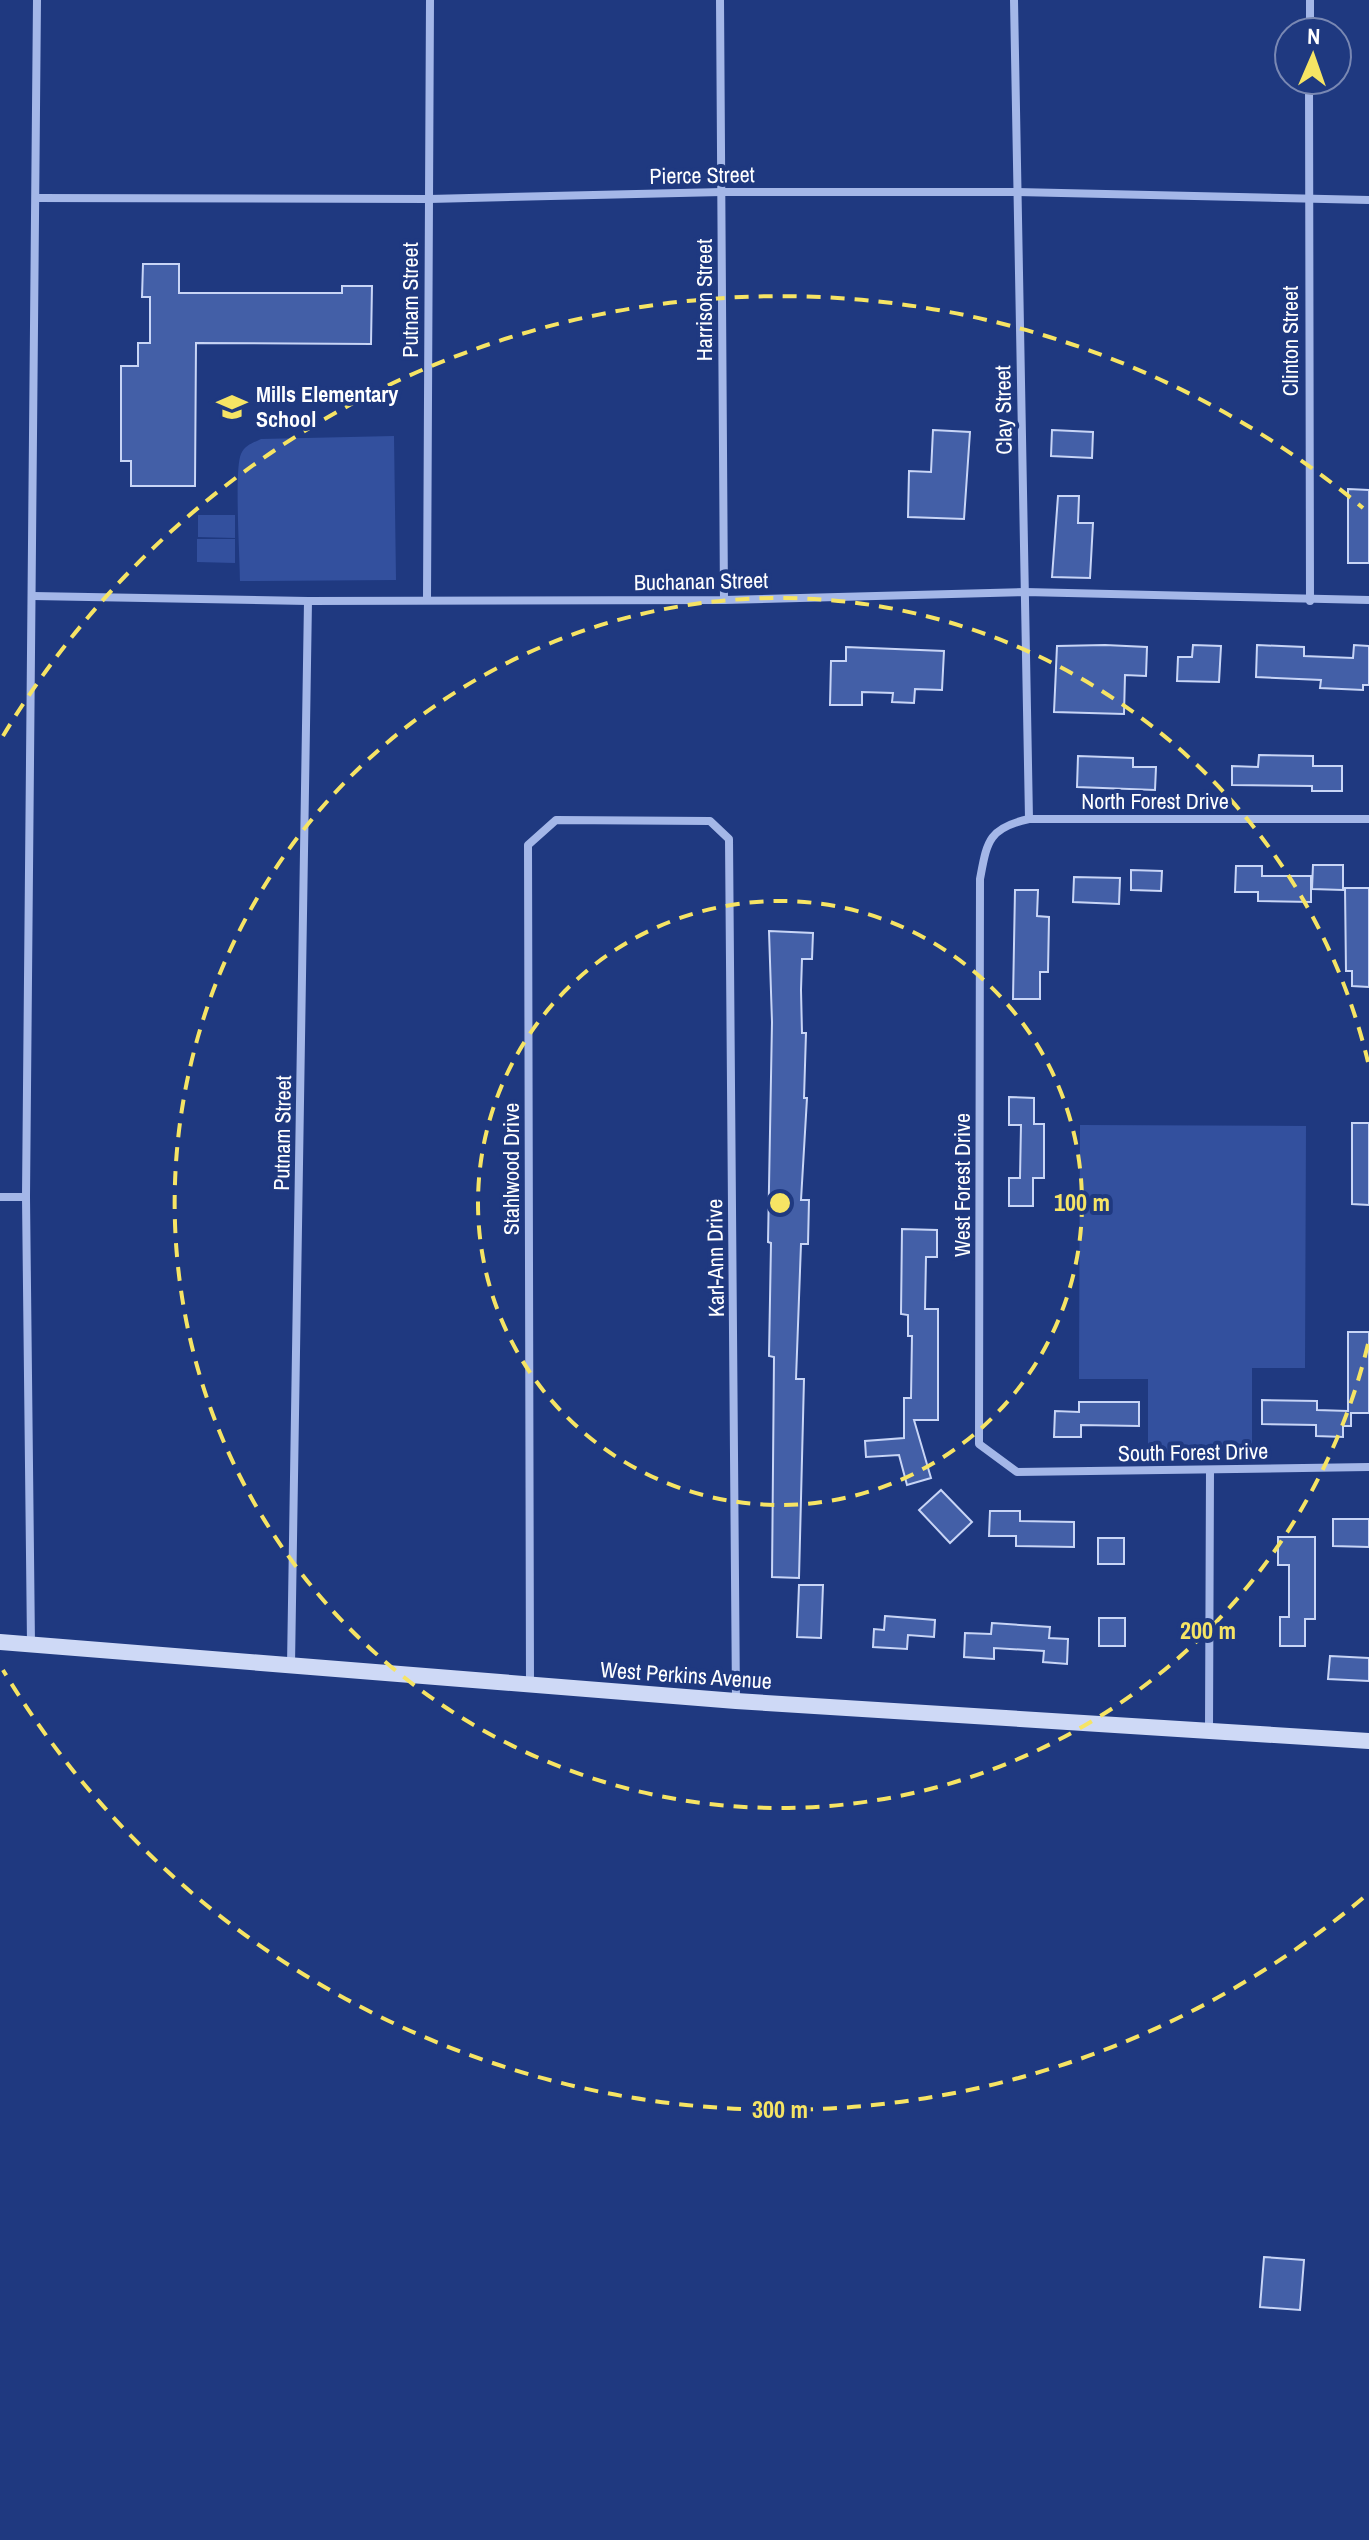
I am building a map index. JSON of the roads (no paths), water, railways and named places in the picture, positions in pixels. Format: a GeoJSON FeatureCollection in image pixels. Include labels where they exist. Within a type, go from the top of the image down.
{"type":"FeatureCollection","features":[{"type":"Feature","properties":{"kind":"main road","name":"West Perkins Avenue"},"geometry":{"type":"LineString","coordinates":[[0,1642],[736,1701],[1369,1741]]}},
{"type":"Feature","properties":{"kind":"street"},"geometry":{"type":"LineString","coordinates":[[31,1644],[26,1197],[37,0]]}},
{"type":"Feature","properties":{"kind":"street","name":"Putnam Street"},"geometry":{"type":"LineString","coordinates":[[427,600],[430,0]]}},
{"type":"Feature","properties":{"kind":"street","name":"Harrison Street"},"geometry":{"type":"LineString","coordinates":[[720,0],[724,600]]}},
{"type":"Feature","properties":{"kind":"street","name":"Clay Street"},"geometry":{"type":"LineString","coordinates":[[1014,0],[1029,819]]}},
{"type":"Feature","properties":{"kind":"street","name":"Clinton Street"},"geometry":{"type":"LineString","coordinates":[[1309,96],[1310,601]]}},
{"type":"Feature","properties":{"kind":"street","name":"Pierce Street"},"geometry":{"type":"LineString","coordinates":[[36,198],[429,199],[722,192],[1017,192],[1369,200]]}},
{"type":"Feature","properties":{"kind":"street","name":"Buchanan Street"},"geometry":{"type":"LineString","coordinates":[[33,596],[308,601],[724,600],[1025,592],[1369,600]]}},
{"type":"Feature","properties":{"kind":"street","name":"Putnam Street"},"geometry":{"type":"LineString","coordinates":[[291,1665],[308,601]]}},
{"type":"Feature","properties":{"kind":"street","name":"North Forest Drive"},"geometry":{"type":"LineString","coordinates":[[980,879],[988,840],[1008,824],[1029,819],[1369,819]]}},
{"type":"Feature","properties":{"kind":"street","name":"Stahlwood Drive"},"geometry":{"type":"LineString","coordinates":[[530,1684],[528,845],[556,820],[710,821]]}},
{"type":"Feature","properties":{"kind":"street","name":"Karl-Ann Drive"},"geometry":{"type":"LineString","coordinates":[[710,821],[729,839],[736,1701]]}},
{"type":"Feature","properties":{"kind":"street","name":"West Forest Drive"},"geometry":{"type":"LineString","coordinates":[[980,879],[979,1444],[1017,1472]]}},
{"type":"Feature","properties":{"kind":"street"},"geometry":{"type":"LineString","coordinates":[[0,1197],[26,1197]]}},
{"type":"Feature","properties":{"kind":"street","name":"South Forest Drive"},"geometry":{"type":"LineString","coordinates":[[1017,1472],[1369,1467]]}},
{"type":"Feature","properties":{"kind":"street"},"geometry":{"type":"LineString","coordinates":[[1209,1730],[1210,1470]]}},
{"type":"Feature","properties":{"kind":"place","name":"Mills Elementary School"},"geometry":{"type":"Point","coordinates":[232,407]}}]}
